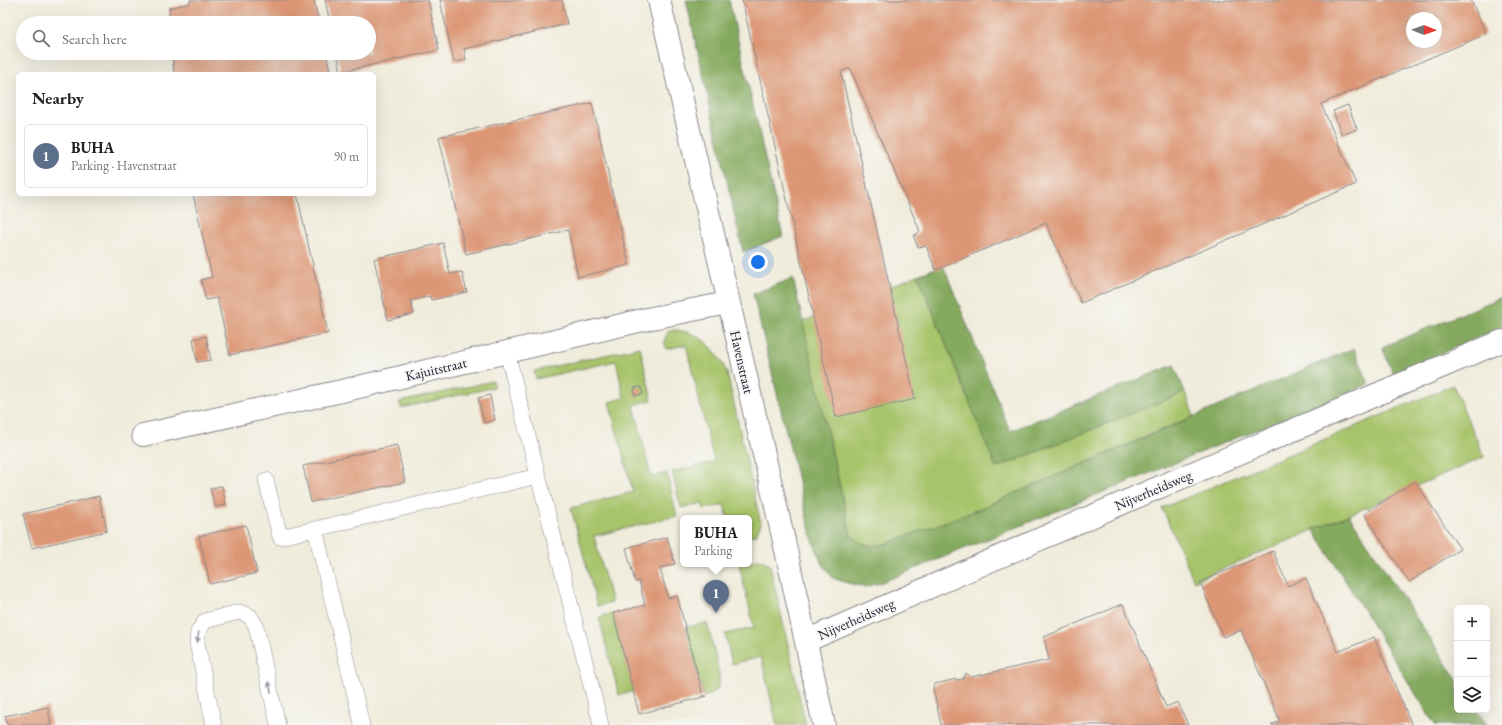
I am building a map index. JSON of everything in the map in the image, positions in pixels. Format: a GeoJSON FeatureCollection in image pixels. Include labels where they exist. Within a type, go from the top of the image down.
{"type":"FeatureCollection","features":[{"type":"Feature","properties":{"kind":"street","name":"Havenstraat"},"geometry":{"type":"LineString","coordinates":[[659,0],[824,725]]}},
{"type":"Feature","properties":{"kind":"street","name":"Kajuitstraat"},"geometry":{"type":"LineString","coordinates":[[143,435],[338,392],[647,319],[728,303]]}},
{"type":"Feature","properties":{"kind":"street","name":"Nijverheidsweg"},"geometry":{"type":"LineString","coordinates":[[806,641],[1141,495],[1502,341]]}},
{"type":"Feature","properties":{"kind":"lane"},"geometry":{"type":"LineString","coordinates":[[507,352],[601,725]]}},
{"type":"Feature","properties":{"kind":"lane"},"geometry":{"type":"LineString","coordinates":[[266,480],[280,537],[538,476]]}},
{"type":"Feature","properties":{"kind":"lane"},"geometry":{"type":"LineString","coordinates":[[315,529],[362,725]]}},
{"type":"Feature","properties":{"kind":"lane"},"geometry":{"type":"LineString","coordinates":[[214,725],[197,643],[198,632],[205,621],[239,612],[250,616],[256,626],[278,725]]}},
{"type":"Feature","properties":{"kind":"green space"},"geometry":{"type":"Polygon","coordinates":[[[686,0],[729,0],[783,236],[743,252],[686,0]]]}},
{"type":"Feature","properties":{"kind":"green space"},"geometry":{"type":"Polygon","coordinates":[[[943,265],[1010,431],[1174,365],[1185,392],[996,468],[918,275],[943,265]]]}},
{"type":"Feature","properties":{"kind":"green space"},"geometry":{"type":"Polygon","coordinates":[[[918,275],[996,468],[1185,392],[1194,416],[967,514],[885,544],[867,545],[860,542],[851,536],[802,322],[918,275]]]}},
{"type":"Feature","properties":{"kind":"green space"},"geometry":{"type":"Polygon","coordinates":[[[793,278],[851,536],[867,545],[885,544],[967,514],[1354,348],[1369,384],[880,583],[865,587],[833,578],[821,562],[811,535],[753,294],[793,278]]]}},
{"type":"Feature","properties":{"kind":"green space"},"geometry":{"type":"Polygon","coordinates":[[[1502,297],[1502,327],[1393,374],[1382,347],[1502,297]]]}},
{"type":"Feature","properties":{"kind":"green space"},"geometry":{"type":"Polygon","coordinates":[[[669,330],[689,332],[697,336],[712,348],[723,364],[727,373],[761,524],[756,535],[752,536],[752,515],[727,515],[724,505],[704,509],[702,503],[681,508],[672,472],[714,462],[686,345],[666,349],[664,340],[669,330]]]}},
{"type":"Feature","properties":{"kind":"green space"},"geometry":{"type":"Polygon","coordinates":[[[640,347],[652,400],[634,405],[651,477],[667,473],[677,516],[594,536],[612,603],[597,606],[571,508],[633,492],[609,402],[624,398],[616,361],[536,379],[534,371],[640,347]]]}},
{"type":"Feature","properties":{"kind":"green space"},"geometry":{"type":"Polygon","coordinates":[[[493,381],[495,387],[401,408],[399,402],[493,381]]]}},
{"type":"Feature","properties":{"kind":"green space"},"geometry":{"type":"Polygon","coordinates":[[[1453,385],[1484,457],[1194,581],[1162,508],[1453,385]]]}},
{"type":"Feature","properties":{"kind":"green space"},"geometry":{"type":"Polygon","coordinates":[[[1349,515],[1454,675],[1454,713],[1479,713],[1487,725],[1435,725],[1313,529],[1349,515]]]}},
{"type":"Feature","properties":{"kind":"green space"},"geometry":{"type":"Polygon","coordinates":[[[761,559],[770,565],[806,725],[777,725],[761,657],[732,664],[725,634],[754,628],[740,567],[752,567],[752,561],[761,559]]]}},
{"type":"Feature","properties":{"kind":"green space"},"geometry":{"type":"Polygon","coordinates":[[[613,613],[634,691],[619,695],[599,617],[613,613]]]}},
{"type":"Feature","properties":{"kind":"green space"},"geometry":{"type":"Polygon","coordinates":[[[707,623],[719,673],[719,685],[715,691],[704,697],[686,627],[707,623]]]}},
{"type":"Feature","properties":{"kind":"building"},"geometry":{"type":"Polygon","coordinates":[[[190,0],[314,0],[317,16],[170,16],[169,8],[190,3],[190,0]]]}},
{"type":"Feature","properties":{"kind":"building"},"geometry":{"type":"Polygon","coordinates":[[[325,0],[428,0],[439,50],[341,72],[338,60],[376,60],[376,16],[328,16],[325,0]]]}},
{"type":"Feature","properties":{"kind":"building"},"geometry":{"type":"Polygon","coordinates":[[[440,0],[562,0],[567,24],[464,49],[466,60],[454,62],[440,0]]]}},
{"type":"Feature","properties":{"kind":"building"},"geometry":{"type":"Polygon","coordinates":[[[742,0],[1471,0],[1486,34],[1321,104],[1356,184],[1081,303],[1046,223],[936,270],[926,246],[918,247],[914,238],[914,236],[920,231],[850,68],[841,72],[915,399],[836,417],[742,0]]]}},
{"type":"Feature","properties":{"kind":"building"},"geometry":{"type":"Polygon","coordinates":[[[173,60],[328,60],[331,72],[174,72],[173,60]]]}},
{"type":"Feature","properties":{"kind":"building"},"geometry":{"type":"Polygon","coordinates":[[[592,103],[629,265],[578,277],[568,230],[466,254],[439,137],[592,103]]]}},
{"type":"Feature","properties":{"kind":"building"},"geometry":{"type":"Polygon","coordinates":[[[1348,105],[1357,129],[1342,135],[1333,111],[1348,105]]]}},
{"type":"Feature","properties":{"kind":"building"},"geometry":{"type":"Polygon","coordinates":[[[193,196],[297,196],[328,333],[230,355],[217,298],[206,300],[201,280],[212,277],[193,196]]]}},
{"type":"Feature","properties":{"kind":"building"},"geometry":{"type":"Polygon","coordinates":[[[443,243],[450,274],[462,272],[467,292],[431,300],[430,296],[411,301],[414,314],[388,320],[374,259],[443,243]]]}},
{"type":"Feature","properties":{"kind":"building"},"geometry":{"type":"Polygon","coordinates":[[[206,336],[211,360],[197,362],[193,339],[206,336]]]}},
{"type":"Feature","properties":{"kind":"building"},"geometry":{"type":"Polygon","coordinates":[[[641,387],[643,394],[635,396],[634,388],[641,387]]]}},
{"type":"Feature","properties":{"kind":"building"},"geometry":{"type":"Polygon","coordinates":[[[490,395],[495,420],[484,423],[478,398],[490,395]]]}},
{"type":"Feature","properties":{"kind":"building"},"geometry":{"type":"Polygon","coordinates":[[[397,445],[405,482],[311,502],[303,466],[397,445]]]}},
{"type":"Feature","properties":{"kind":"building"},"geometry":{"type":"Polygon","coordinates":[[[1415,481],[1460,549],[1409,582],[1364,514],[1415,481]]]}},
{"type":"Feature","properties":{"kind":"building"},"geometry":{"type":"Polygon","coordinates":[[[222,486],[226,505],[215,507],[210,488],[222,486]]]}},
{"type":"Feature","properties":{"kind":"building"},"geometry":{"type":"Polygon","coordinates":[[[99,496],[107,531],[32,548],[23,514],[99,496]]]}},
{"type":"Feature","properties":{"kind":"building"},"geometry":{"type":"Polygon","coordinates":[[[246,525],[257,573],[210,584],[199,536],[246,525]]]}},
{"type":"Feature","properties":{"kind":"building"},"geometry":{"type":"Polygon","coordinates":[[[667,537],[675,564],[660,568],[668,598],[677,596],[703,696],[707,696],[639,714],[613,613],[645,605],[639,581],[635,582],[626,548],[667,537]]]}},
{"type":"Feature","properties":{"kind":"building"},"geometry":{"type":"Polygon","coordinates":[[[1273,551],[1288,586],[1306,578],[1338,652],[1374,637],[1412,725],[1271,725],[1280,721],[1241,630],[1223,637],[1200,582],[1273,551]]]}},
{"type":"Feature","properties":{"kind":"building"},"geometry":{"type":"Polygon","coordinates":[[[1123,604],[1166,707],[1178,702],[1188,725],[941,725],[933,688],[935,684],[956,679],[963,679],[966,673],[971,677],[1049,660],[1044,637],[1123,604]]]}},
{"type":"Feature","properties":{"kind":"building"},"geometry":{"type":"Polygon","coordinates":[[[48,707],[51,725],[7,725],[5,716],[48,707]]]}},
{"type":"Feature","properties":{"kind":"place","name":"BUHA"},"geometry":{"type":"Point","coordinates":[716,613]}}]}
